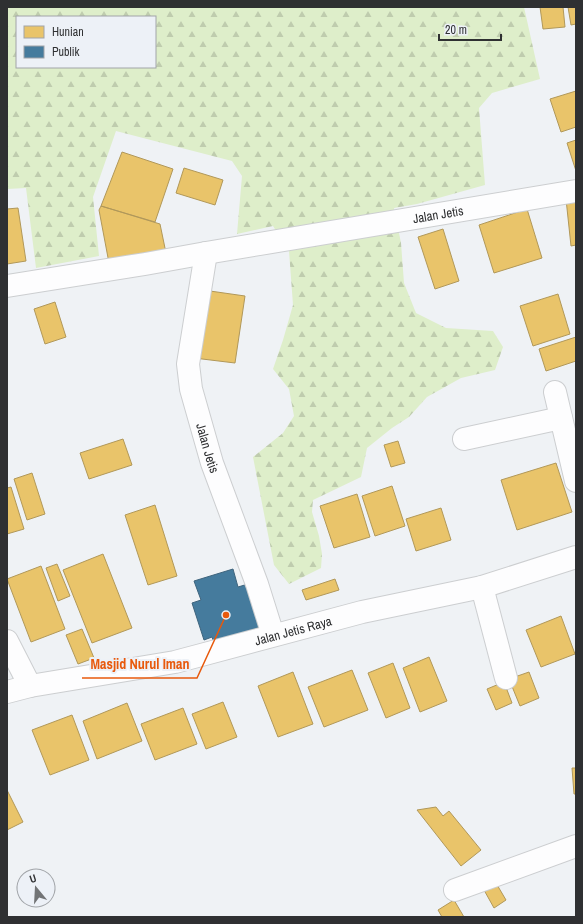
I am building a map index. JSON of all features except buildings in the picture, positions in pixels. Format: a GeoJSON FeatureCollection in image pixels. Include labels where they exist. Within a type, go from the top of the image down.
{"type":"FeatureCollection","features":[{"type":"Feature","properties":{"kind":"street","name":"Jalan Jetis"},"geometry":{"type":"LineString","coordinates":[[7,286],[576,191]]}},
{"type":"Feature","properties":{"kind":"street","name":"Jalan Jetis"},"geometry":{"type":"LineString","coordinates":[[206,253],[188,364],[191,389],[212,463],[257,584],[273,635]]}},
{"type":"Feature","properties":{"kind":"street"},"geometry":{"type":"LineString","coordinates":[[555,392],[576,482]]}},
{"type":"Feature","properties":{"kind":"street"},"geometry":{"type":"LineString","coordinates":[[464,438],[561,418]]}},
{"type":"Feature","properties":{"kind":"street","name":"Jalan Jetis Raya"},"geometry":{"type":"LineString","coordinates":[[7,692],[30,686],[175,662],[362,612],[482,588],[576,557]]}},
{"type":"Feature","properties":{"kind":"street"},"geometry":{"type":"LineString","coordinates":[[482,588],[506,678]]}},
{"type":"Feature","properties":{"kind":"street"},"geometry":{"type":"LineString","coordinates":[[7,642],[30,686]]}},
{"type":"Feature","properties":{"kind":"street"},"geometry":{"type":"LineString","coordinates":[[455,890],[576,846]]}},
{"type":"Feature","properties":{"kind":"green space"},"geometry":{"type":"Polygon","coordinates":[[[7,7],[524,7],[540,79],[492,93],[479,108],[485,185],[417,204],[394,208],[401,243],[404,283],[416,313],[446,328],[493,331],[503,347],[495,370],[461,378],[427,397],[409,417],[392,428],[367,448],[361,477],[313,500],[312,512],[319,536],[322,554],[321,568],[289,584],[274,565],[253,457],[283,433],[294,416],[289,389],[273,369],[293,305],[289,251],[273,226],[237,234],[242,176],[232,161],[116,131],[93,197],[99,256],[36,268],[26,188],[7,189],[7,7]]]}},
{"type":"Feature","properties":{"kind":"place","name":"Masjid Nurul Iman"},"geometry":{"type":"Point","coordinates":[226,615]}}]}
